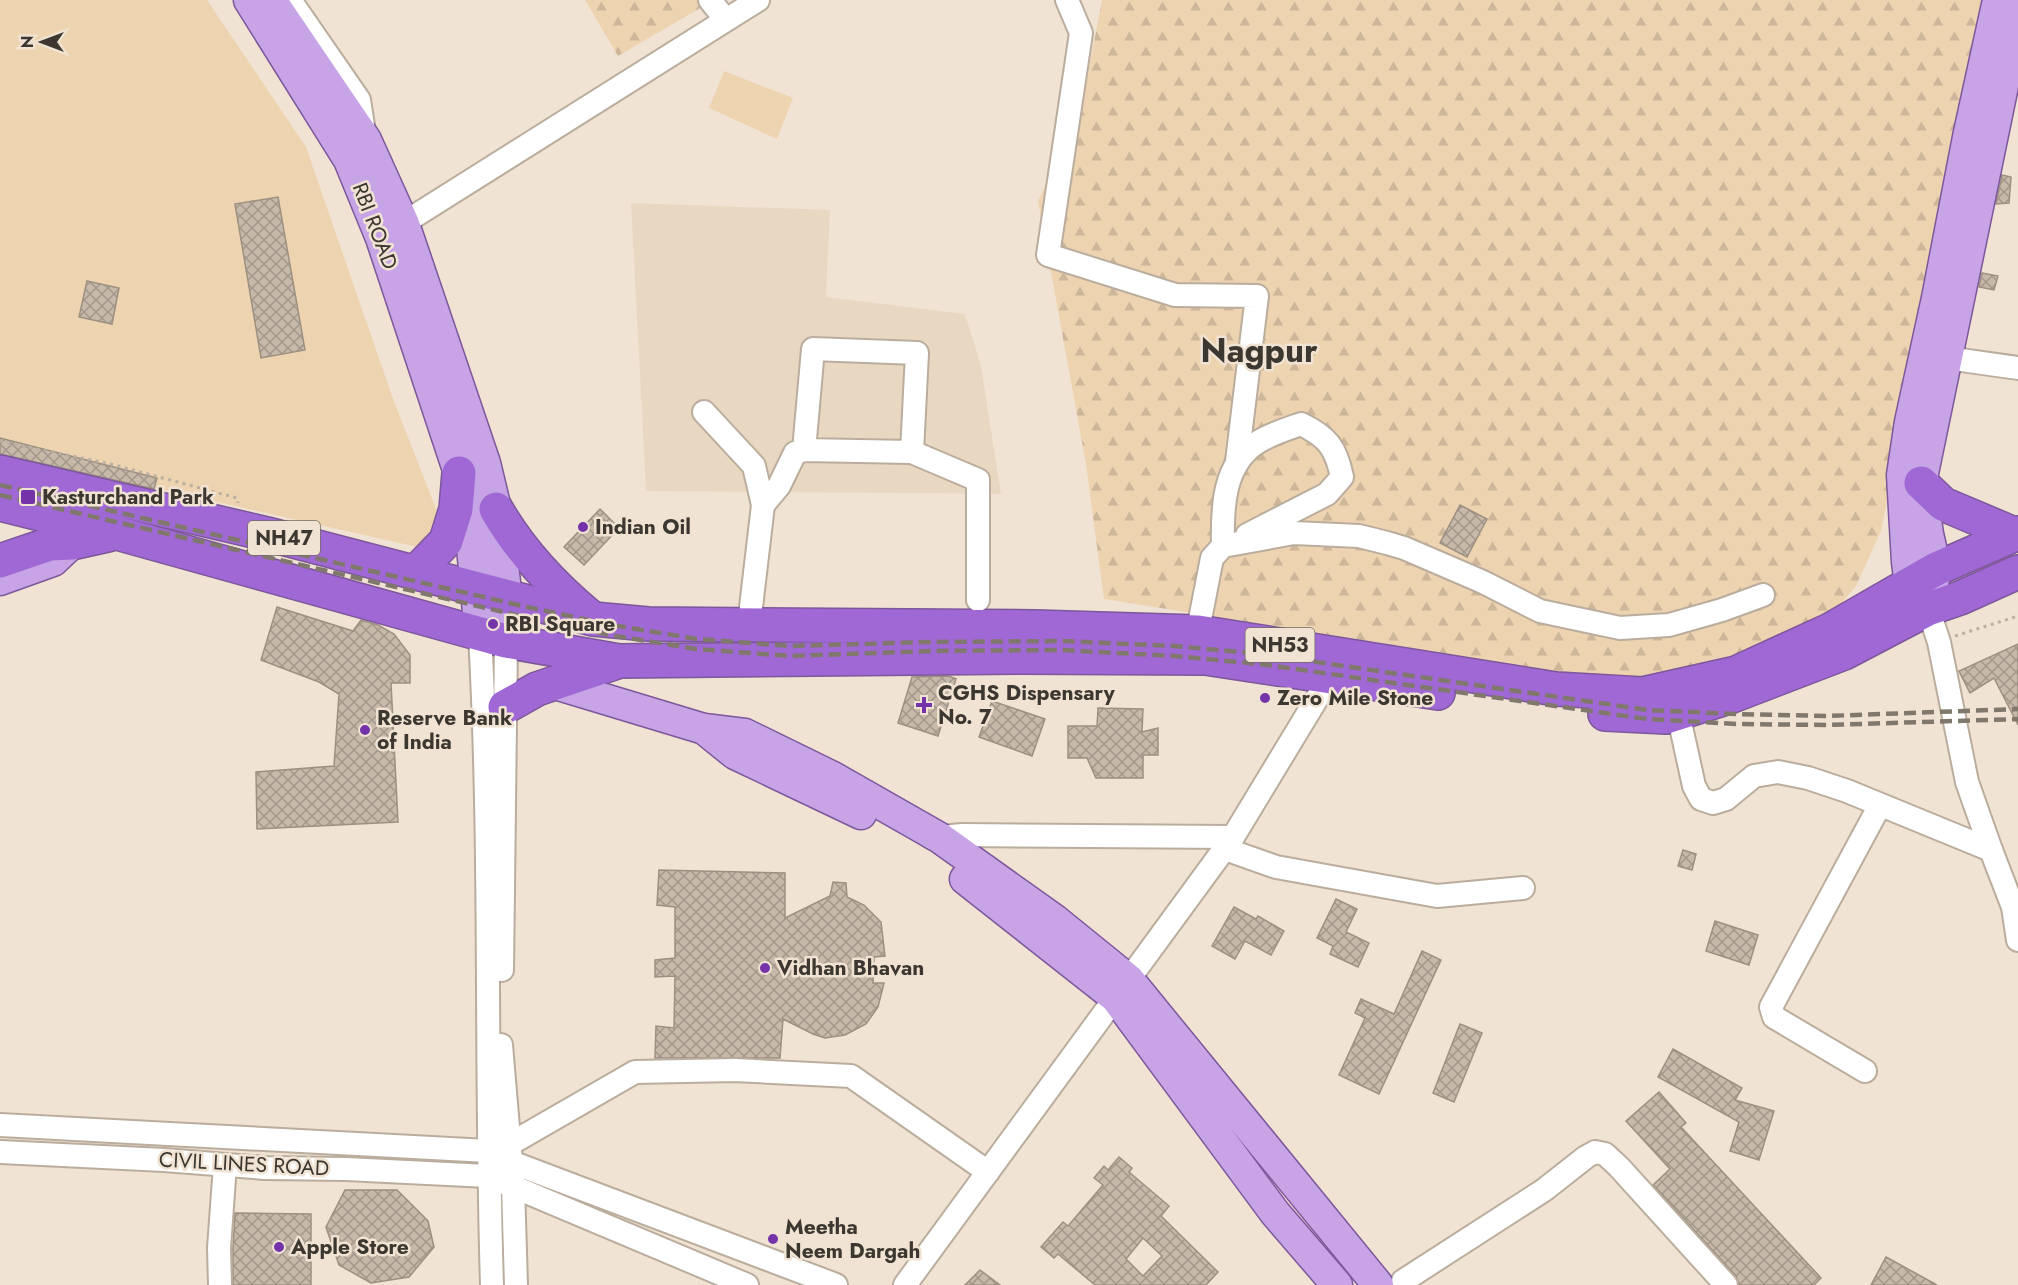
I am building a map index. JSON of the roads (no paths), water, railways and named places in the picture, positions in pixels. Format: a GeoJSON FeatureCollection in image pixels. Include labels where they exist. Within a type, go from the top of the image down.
{"type":"FeatureCollection","features":[{"type":"Feature","properties":{"kind":"highway"},"geometry":{"type":"LineString","coordinates":[[0,472],[90,493],[88,531]]}},
{"type":"Feature","properties":{"kind":"highway"},"geometry":{"type":"LineString","coordinates":[[416,572],[446,541],[456,509],[459,472]]}},
{"type":"Feature","properties":{"kind":"highway"},"geometry":{"type":"LineString","coordinates":[[1921,483],[1943,504],[2016,533]]}},
{"type":"Feature","properties":{"kind":"highway","name":"NH47"},"geometry":{"type":"LineString","coordinates":[[90,493],[249,529],[506,597]]}},
{"type":"Feature","properties":{"kind":"highway"},"geometry":{"type":"LineString","coordinates":[[0,504],[88,531]]}},
{"type":"Feature","properties":{"kind":"highway"},"geometry":{"type":"LineString","coordinates":[[496,508],[512,536],[532,561],[559,590],[594,619]]}},
{"type":"Feature","properties":{"kind":"highway"},"geometry":{"type":"LineString","coordinates":[[4,557],[88,531]]}},
{"type":"Feature","properties":{"kind":"highway","name":"NH47"},"geometry":{"type":"LineString","coordinates":[[88,531],[493,638]]}},
{"type":"Feature","properties":{"kind":"highway","name":"NH53"},"geometry":{"type":"LineString","coordinates":[[506,597],[594,619],[648,624],[1035,627],[1556,689],[1642,694],[1737,673],[1925,588],[2016,533]]}},
{"type":"Feature","properties":{"kind":"highway","name":"NH53"},"geometry":{"type":"LineString","coordinates":[[1925,588],[1960,598],[2018,572]]}},
{"type":"Feature","properties":{"kind":"highway","name":"NH53"},"geometry":{"type":"LineString","coordinates":[[1195,645],[1205,658],[1564,712],[1666,717],[1732,696],[1844,653],[1925,588]]}},
{"type":"Feature","properties":{"kind":"highway","name":"NH53"},"geometry":{"type":"LineString","coordinates":[[493,638],[619,661],[1023,657],[1195,645]]}},
{"type":"Feature","properties":{"kind":"highway"},"geometry":{"type":"LineString","coordinates":[[505,707],[537,689],[619,661]]}},
{"type":"Feature","properties":{"kind":"main road","name":"RBI ROAD"},"geometry":{"type":"LineString","coordinates":[[249,0],[392,231],[459,472],[469,514],[476,588],[493,638]]}},
{"type":"Feature","properties":{"kind":"main road"},"geometry":{"type":"LineString","coordinates":[[271,0],[366,140],[392,231],[485,463],[496,508],[506,597],[493,638]]}},
{"type":"Feature","properties":{"kind":"main road"},"geometry":{"type":"LineString","coordinates":[[1925,588],[1921,483],[1998,0]]}},
{"type":"Feature","properties":{"kind":"main road"},"geometry":{"type":"LineString","coordinates":[[1925,588],[1907,562],[1902,475],[1910,422],[1939,360],[2018,13]]}},
{"type":"Feature","properties":{"kind":"main road"},"geometry":{"type":"LineString","coordinates":[[555,684],[704,729],[735,754],[928,839],[1122,989],[1316,1209],[1394,1284]]}},
{"type":"Feature","properties":{"kind":"main road"},"geometry":{"type":"LineString","coordinates":[[1122,989],[1288,1227],[1337,1285]]}},
{"type":"Feature","properties":{"kind":"main road"},"geometry":{"type":"LineString","coordinates":[[1288,1227],[1316,1209]]}},
{"type":"Feature","properties":{"kind":"street"},"geometry":{"type":"LineString","coordinates":[[290,0],[359,100],[366,140]]}},
{"type":"Feature","properties":{"kind":"street"},"geometry":{"type":"LineString","coordinates":[[710,0],[725,19]]}},
{"type":"Feature","properties":{"kind":"street"},"geometry":{"type":"LineString","coordinates":[[392,231],[758,0]]}},
{"type":"Feature","properties":{"kind":"street"},"geometry":{"type":"LineString","coordinates":[[1067,0],[1081,33],[1048,255],[1175,295],[1257,296],[1236,461],[1222,512],[1226,545]]}},
{"type":"Feature","properties":{"kind":"street"},"geometry":{"type":"LineString","coordinates":[[804,450],[813,349],[917,353],[912,452]]}},
{"type":"Feature","properties":{"kind":"street"},"geometry":{"type":"LineString","coordinates":[[1939,360],[2018,369]]}},
{"type":"Feature","properties":{"kind":"street"},"geometry":{"type":"LineString","coordinates":[[704,412],[754,466],[763,505],[749,624]]}},
{"type":"Feature","properties":{"kind":"street"},"geometry":{"type":"LineString","coordinates":[[1195,645],[1212,558],[1226,545],[1327,494],[1342,477],[1337,454],[1318,432],[1301,424],[1258,442],[1236,461]]}},
{"type":"Feature","properties":{"kind":"street"},"geometry":{"type":"LineString","coordinates":[[763,505],[779,486],[795,453],[804,450],[912,452],[978,480],[978,600]]}},
{"type":"Feature","properties":{"kind":"street"},"geometry":{"type":"LineString","coordinates":[[1226,545],[1294,533],[1359,536],[1404,548],[1483,582],[1540,611],[1620,628],[1669,625],[1722,610],[1763,594]]}},
{"type":"Feature","properties":{"kind":"street"},"geometry":{"type":"LineString","coordinates":[[1925,588],[1939,642],[1967,782],[2013,906],[2018,940]]}},
{"type":"Feature","properties":{"kind":"street"},"geometry":{"type":"LineString","coordinates":[[493,638],[505,707],[501,1047],[511,1153],[516,1285]]}},
{"type":"Feature","properties":{"kind":"street"},"geometry":{"type":"LineString","coordinates":[[492,1285],[488,1176],[484,717],[493,638]]}},
{"type":"Feature","properties":{"kind":"street"},"geometry":{"type":"LineString","coordinates":[[905,1285],[1229,843],[1330,677]]}},
{"type":"Feature","properties":{"kind":"street"},"geometry":{"type":"LineString","coordinates":[[1678,713],[1694,786],[1701,799],[1713,803],[1726,799],[1754,776],[1778,772],[1808,778],[1847,791],[1991,850]]}},
{"type":"Feature","properties":{"kind":"street"},"geometry":{"type":"LineString","coordinates":[[1865,1071],[1774,1017],[1771,1008],[1880,805]]}},
{"type":"Feature","properties":{"kind":"street"},"geometry":{"type":"LineString","coordinates":[[928,839],[962,835],[1229,843],[1276,867],[1437,896],[1523,888]]}},
{"type":"Feature","properties":{"kind":"street"},"geometry":{"type":"LineString","coordinates":[[511,1153],[635,1072],[735,1070],[851,1076],[988,1172]]}},
{"type":"Feature","properties":{"kind":"street"},"geometry":{"type":"LineString","coordinates":[[0,1125],[511,1153],[836,1285]]}},
{"type":"Feature","properties":{"kind":"street","name":"CIVIL LINES ROAD"},"geometry":{"type":"LineString","coordinates":[[0,1152],[225,1165],[488,1176],[747,1285]]}},
{"type":"Feature","properties":{"kind":"street"},"geometry":{"type":"LineString","coordinates":[[1394,1284],[1545,1190],[1595,1152],[1605,1154],[1619,1167],[1726,1285]]}},
{"type":"Feature","properties":{"kind":"street"},"geometry":{"type":"LineString","coordinates":[[220,1285],[219,1248],[225,1165]]}},
{"type":"Feature","properties":{"kind":"railway"},"geometry":{"type":"LineString","coordinates":[[0,485],[527,607],[612,625],[697,639],[790,646],[1061,641],[1175,646],[1261,654],[1648,710],[1827,716],[2018,709]]}},
{"type":"Feature","properties":{"kind":"railway"},"geometry":{"type":"LineString","coordinates":[[0,495],[525,617],[610,635],[696,649],[790,656],[931,651],[1061,650],[1174,656],[1260,664],[1647,719],[1736,724],[1827,725],[2018,719]]}},
{"type":"Feature","properties":{"kind":"place","name":"Kasturchand Park"},"geometry":{"type":"Point","coordinates":[28,497]}},
{"type":"Feature","properties":{"kind":"place","name":"Indian Oil"},"geometry":{"type":"Point","coordinates":[583,527]}},
{"type":"Feature","properties":{"kind":"place","name":"RBI Square"},"geometry":{"type":"Point","coordinates":[493,624]}},
{"type":"Feature","properties":{"kind":"place","name":"Zero Mile Stone"},"geometry":{"type":"Point","coordinates":[1265,698]}},
{"type":"Feature","properties":{"kind":"place","name":"CGHS Dispensary No. 7"},"geometry":{"type":"Point","coordinates":[924,705]}},
{"type":"Feature","properties":{"kind":"place","name":"Reserve Bank of India"},"geometry":{"type":"Point","coordinates":[365,730]}},
{"type":"Feature","properties":{"kind":"place","name":"Vidhan Bhavan"},"geometry":{"type":"Point","coordinates":[765,968]}},
{"type":"Feature","properties":{"kind":"place","name":"Meetha Neem Dargah"},"geometry":{"type":"Point","coordinates":[773,1239]}},
{"type":"Feature","properties":{"kind":"place","name":"Apple Store"},"geometry":{"type":"Point","coordinates":[279,1247]}},
{"type":"Feature","properties":{"kind":"district","name":"Nagpur"},"geometry":{"type":"Point","coordinates":[1259,350]}}]}
